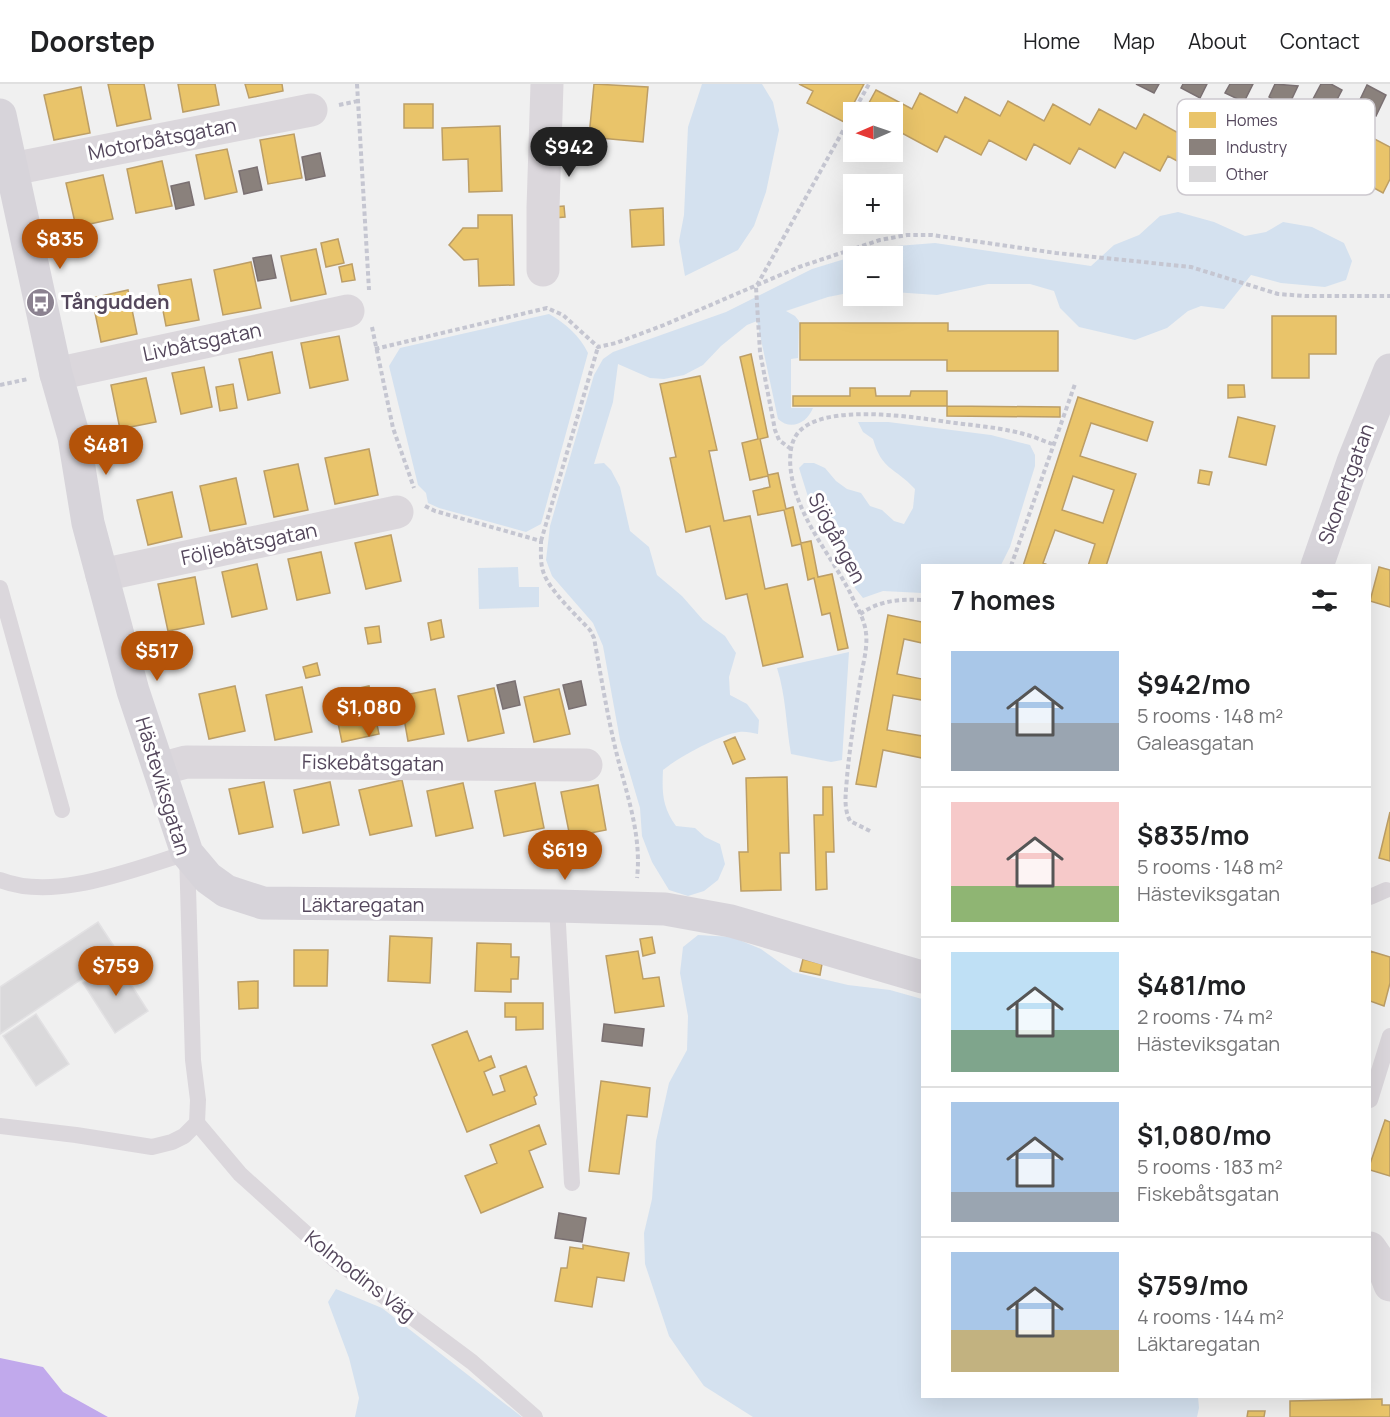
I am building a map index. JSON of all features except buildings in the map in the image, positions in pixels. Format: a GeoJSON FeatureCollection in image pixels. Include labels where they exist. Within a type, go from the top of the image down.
{"type":"FeatureCollection","features":[{"type":"Feature","properties":{"kind":"street"},"geometry":{"type":"LineString","coordinates":[[543,270],[547,84]]}},
{"type":"Feature","properties":{"kind":"street","name":"Motorbåtsgatan"},"geometry":{"type":"LineString","coordinates":[[12,169],[311,110]]}},
{"type":"Feature","properties":{"kind":"street","name":"Hästeviksgatan"},"geometry":{"type":"LineString","coordinates":[[0,115],[12,169],[44,376],[74,437],[88,523],[133,691],[187,853]]}},
{"type":"Feature","properties":{"kind":"street","name":"Livbåtsgatan"},"geometry":{"type":"LineString","coordinates":[[44,376],[363,308]]}},
{"type":"Feature","properties":{"kind":"street","name":"Skonertgatan"},"geometry":{"type":"LineString","coordinates":[[1318,564],[1353,462],[1390,370]]}},
{"type":"Feature","properties":{"kind":"street","name":"Följebåtsgatan"},"geometry":{"type":"LineString","coordinates":[[102,575],[410,501]]}},
{"type":"Feature","properties":{"kind":"street","name":"Fiskebåtsgatan"},"geometry":{"type":"LineString","coordinates":[[160,769],[186,762],[586,765]]}},
{"type":"Feature","properties":{"kind":"street","name":"Läktaregatan"},"geometry":{"type":"LineString","coordinates":[[187,853],[208,878],[226,891],[263,903],[557,906],[674,910],[731,921],[921,977]]}},
{"type":"Feature","properties":{"kind":"lane"},"geometry":{"type":"LineString","coordinates":[[0,588],[62,810]]}},
{"type":"Feature","properties":{"kind":"lane"},"geometry":{"type":"LineString","coordinates":[[0,880],[12,885],[39,888],[66,885],[94,880],[187,853]]}},
{"type":"Feature","properties":{"kind":"lane","name":"Hästeviksgatan"},"geometry":{"type":"LineString","coordinates":[[187,853],[193,1060],[198,1100],[196,1123]]}},
{"type":"Feature","properties":{"kind":"lane"},"geometry":{"type":"LineString","coordinates":[[1371,897],[1386,890]]}},
{"type":"Feature","properties":{"kind":"lane"},"geometry":{"type":"LineString","coordinates":[[557,906],[572,1182]]}},
{"type":"Feature","properties":{"kind":"lane"},"geometry":{"type":"LineString","coordinates":[[1371,1098],[1390,1036]]}},
{"type":"Feature","properties":{"kind":"lane"},"geometry":{"type":"LineString","coordinates":[[0,1126],[152,1147],[184,1136],[196,1123]]}},
{"type":"Feature","properties":{"kind":"lane","name":"Kolmodins Väg"},"geometry":{"type":"LineString","coordinates":[[196,1123],[240,1174],[334,1259],[472,1362],[535,1417]]}},
{"type":"Feature","properties":{"kind":"path"},"geometry":{"type":"LineString","coordinates":[[357,84],[363,308],[375,348],[410,501],[435,511],[541,541]]}},
{"type":"Feature","properties":{"kind":"path"},"geometry":{"type":"LineString","coordinates":[[869,84],[756,287],[760,352],[779,440],[791,449],[796,435],[805,426],[835,416],[900,414],[1001,429],[1052,444]]}},
{"type":"Feature","properties":{"kind":"path"},"geometry":{"type":"LineString","coordinates":[[598,348],[616,344],[664,325],[799,267],[840,252],[907,235],[932,235],[1056,253],[1191,267],[1278,294],[1390,296]]}},
{"type":"Feature","properties":{"kind":"path"},"geometry":{"type":"LineString","coordinates":[[375,348],[547,308],[563,315],[598,348]]}},
{"type":"Feature","properties":{"kind":"path"},"geometry":{"type":"LineString","coordinates":[[598,348],[541,541],[541,561],[550,585],[590,630],[594,638],[617,754],[630,800],[639,859],[634,908]]}},
{"type":"Feature","properties":{"kind":"path"},"geometry":{"type":"LineString","coordinates":[[0,385],[44,376]]}},
{"type":"Feature","properties":{"kind":"path"},"geometry":{"type":"LineString","coordinates":[[1012,564],[1075,384]]}},
{"type":"Feature","properties":{"kind":"path","name":"Sjögången"},"geometry":{"type":"LineString","coordinates":[[791,449],[794,485],[800,504],[811,528],[848,587],[866,633],[851,740],[845,806],[850,821],[870,831]]}},
{"type":"Feature","properties":{"kind":"path"},"geometry":{"type":"LineString","coordinates":[[860,614],[871,606],[891,600],[921,600]]}},
{"type":"Feature","properties":{"kind":"shaded area"},"geometry":{"type":"Polygon","coordinates":[[[702,84],[762,84],[773,102],[779,130],[766,192],[754,226],[738,250],[685,276],[679,241],[684,215],[688,127],[702,84]]]}},
{"type":"Feature","properties":{"kind":"shaded area"},"geometry":{"type":"Polygon","coordinates":[[[1178,212],[1214,222],[1245,236],[1266,232],[1283,222],[1312,227],[1344,243],[1352,261],[1346,280],[1325,287],[1281,283],[1251,275],[1224,309],[1201,306],[1188,311],[1167,328],[1135,340],[1079,327],[1060,308],[1054,291],[1030,284],[988,284],[937,295],[903,293],[903,246],[897,246],[935,243],[1091,266],[1114,245],[1139,235],[1160,216],[1178,212]]]}},
{"type":"Feature","properties":{"kind":"shaded area"},"geometry":{"type":"Polygon","coordinates":[[[843,259],[843,294],[786,311],[799,321],[798,358],[791,359],[791,408],[813,408],[807,418],[793,425],[783,423],[778,419],[757,321],[747,325],[721,346],[703,365],[684,375],[664,379],[650,378],[618,364],[613,402],[594,464],[604,463],[611,470],[620,487],[630,531],[649,547],[657,575],[682,596],[703,620],[725,636],[736,653],[729,677],[730,695],[747,704],[759,720],[758,734],[741,732],[721,737],[689,753],[663,770],[664,799],[671,819],[676,826],[695,828],[705,837],[720,844],[725,864],[718,880],[704,891],[688,896],[669,890],[652,862],[642,836],[640,808],[620,740],[603,646],[593,623],[552,576],[546,560],[550,526],[594,375],[603,359],[613,352],[726,312],[812,269],[843,259]]]}},
{"type":"Feature","properties":{"kind":"shaded area"},"geometry":{"type":"Polygon","coordinates":[[[549,314],[572,330],[588,353],[541,524],[526,532],[428,503],[426,493],[418,485],[389,366],[400,348],[549,314]]]}},
{"type":"Feature","properties":{"kind":"shaded area"},"geometry":{"type":"Polygon","coordinates":[[[858,422],[888,422],[991,435],[1030,445],[1035,455],[1035,466],[1010,547],[1002,564],[921,564],[921,593],[883,591],[863,598],[855,588],[849,571],[828,540],[809,500],[799,468],[804,463],[814,463],[825,468],[836,481],[847,489],[861,493],[870,506],[882,510],[894,521],[904,524],[913,508],[915,489],[885,463],[873,439],[863,432],[858,422]]]}},
{"type":"Feature","properties":{"kind":"shaded area"},"geometry":{"type":"Polygon","coordinates":[[[518,567],[519,587],[539,587],[539,607],[479,609],[478,568],[518,567]]]}},
{"type":"Feature","properties":{"kind":"shaded area"},"geometry":{"type":"Polygon","coordinates":[[[849,652],[842,760],[831,762],[791,754],[777,668],[849,652]]]}},
{"type":"Feature","properties":{"kind":"shaded area"},"geometry":{"type":"Polygon","coordinates":[[[698,935],[732,937],[761,949],[793,972],[848,985],[890,990],[921,999],[921,1398],[1198,1398],[1197,1417],[753,1417],[704,1386],[669,1336],[645,1264],[644,1233],[652,1199],[656,1141],[669,1083],[687,1050],[688,1016],[680,973],[683,947],[698,935]]]}},
{"type":"Feature","properties":{"kind":"shaded area"},"geometry":{"type":"Polygon","coordinates":[[[336,1289],[382,1308],[522,1417],[355,1417],[359,1398],[349,1358],[328,1302],[336,1289]]]}},
{"type":"Feature","properties":{"kind":"shaded area"},"geometry":{"type":"Polygon","coordinates":[[[0,1358],[43,1367],[63,1392],[108,1417],[0,1417],[0,1358]]]}},
{"type":"Feature","properties":{"kind":"place","name":"Tångudden"},"geometry":{"type":"Point","coordinates":[40,302]}}]}
